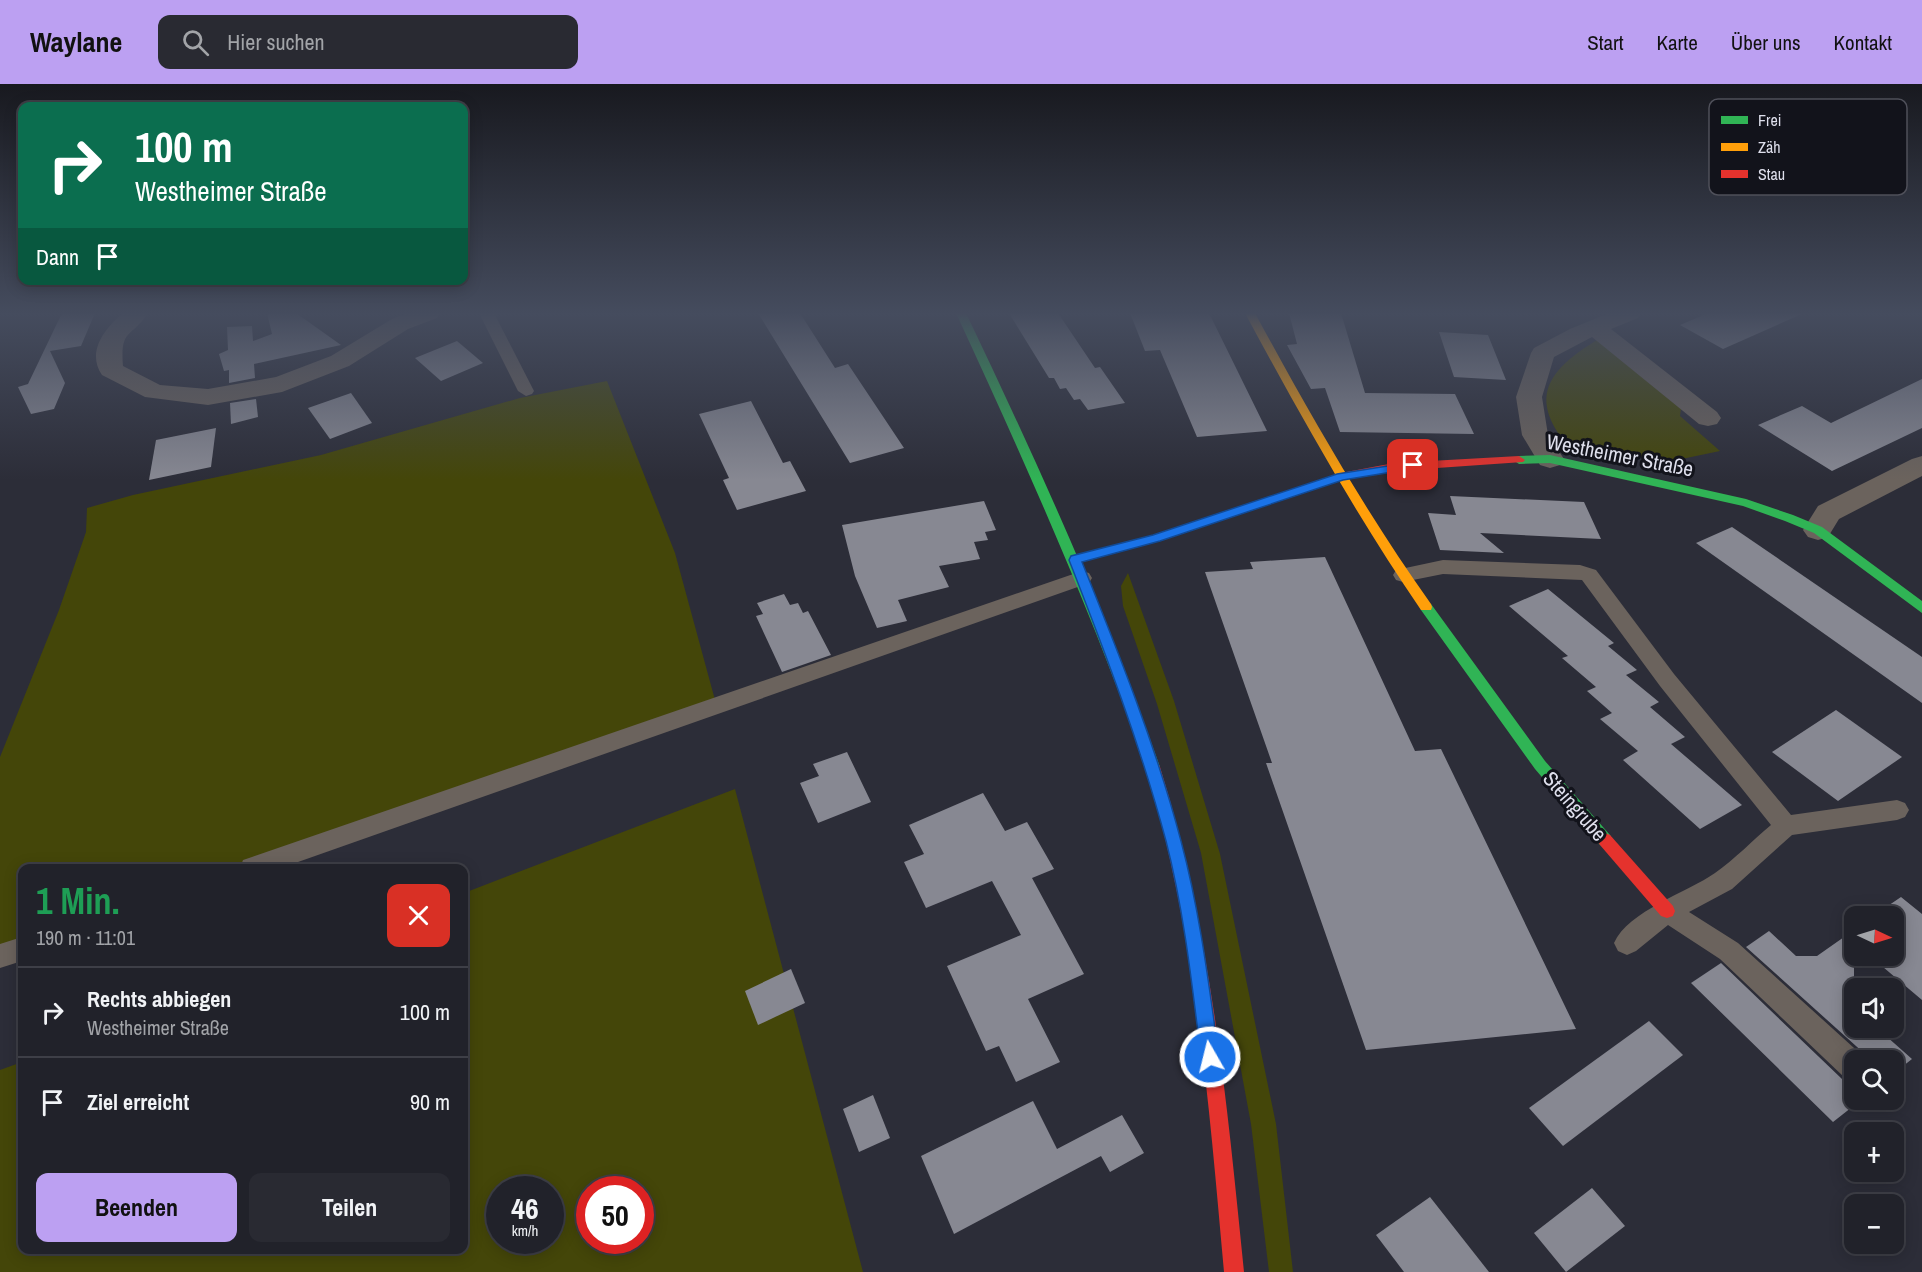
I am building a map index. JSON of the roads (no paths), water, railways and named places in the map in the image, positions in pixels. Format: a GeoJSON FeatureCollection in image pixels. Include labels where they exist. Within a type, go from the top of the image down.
{"type":"FeatureCollection","features":[{"type":"Feature","properties":{"kind":"street"},"geometry":{"type":"LineString","coordinates":[[111,368],[154,392],[208,397],[282,384],[321,368]]}},
{"type":"Feature","properties":{"kind":"street"},"geometry":{"type":"LineString","coordinates":[[987,368],[1079,569],[1129,695],[1174,842],[1197,957],[1223,1150],[1234,1272]]}},
{"type":"Feature","properties":{"kind":"street","name":"Steingrube"},"geometry":{"type":"LineString","coordinates":[[1281,368],[1341,477],[1403,575],[1540,765],[1667,912]]}},
{"type":"Feature","properties":{"kind":"street"},"geometry":{"type":"LineString","coordinates":[[1538,368],[1529,397],[1535,435],[1550,459]]}},
{"type":"Feature","properties":{"kind":"street"},"geometry":{"type":"LineString","coordinates":[[1646,368],[1708,418]]}},
{"type":"Feature","properties":{"kind":"street","name":"Westheimer Straße"},"geometry":{"type":"LineString","coordinates":[[1079,569],[1156,538],[1341,477],[1394,467],[1452,462],[1550,459],[1746,503],[1818,530],[1922,608]]}},
{"type":"Feature","properties":{"kind":"street"},"geometry":{"type":"LineString","coordinates":[[1818,530],[1828,513],[1922,465]]}},
{"type":"Feature","properties":{"kind":"lane"},"geometry":{"type":"LineString","coordinates":[[514,368],[526,391]]}},
{"type":"Feature","properties":{"kind":"lane"},"geometry":{"type":"LineString","coordinates":[[1403,575],[1443,567],[1524,568],[1580,572],[1589,575],[1667,680],[1786,826]]}},
{"type":"Feature","properties":{"kind":"lane"},"geometry":{"type":"LineString","coordinates":[[263,864],[1079,569]]}},
{"type":"Feature","properties":{"kind":"lane"},"geometry":{"type":"LineString","coordinates":[[1627,943],[1667,912],[1723,881],[1786,826],[1897,810]]}},
{"type":"Feature","properties":{"kind":"lane"},"geometry":{"type":"LineString","coordinates":[[1667,912],[1729,951],[1844,1058]]}},
{"type":"Feature","properties":{"kind":"lane"},"geometry":{"type":"LineString","coordinates":[[0,956],[18,950]]}}]}
